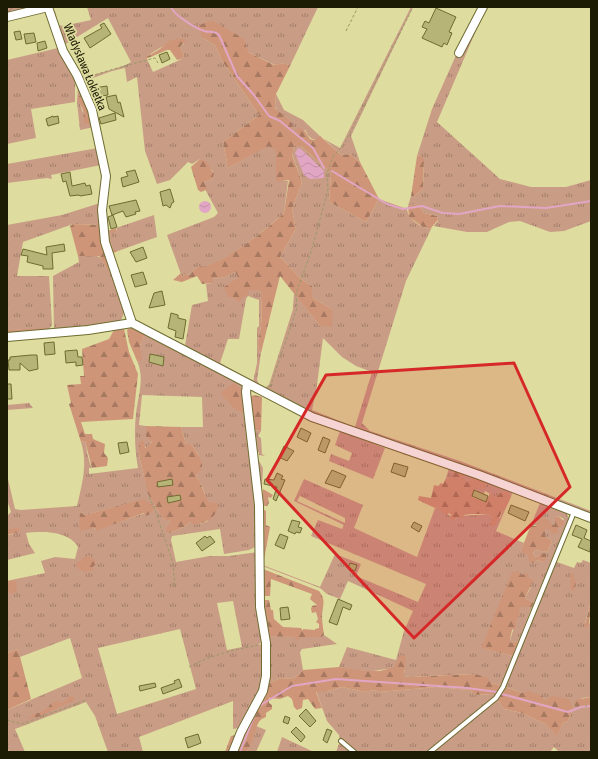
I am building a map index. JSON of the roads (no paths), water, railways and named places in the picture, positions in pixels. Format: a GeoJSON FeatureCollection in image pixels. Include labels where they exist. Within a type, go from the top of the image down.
{"type":"FeatureCollection","features":[{"type":"Feature","properties":{"kind":"street"},"geometry":{"type":"LineString","coordinates":[[7,17],[48,7]]}},
{"type":"Feature","properties":{"kind":"street","name":"Władysława Łokietka"},"geometry":{"type":"LineString","coordinates":[[48,7],[63,51],[92,110],[106,176],[102,210],[105,242],[132,323]]}},
{"type":"Feature","properties":{"kind":"street"},"geometry":{"type":"LineString","coordinates":[[459,53],[483,7]]}},
{"type":"Feature","properties":{"kind":"street"},"geometry":{"type":"LineString","coordinates":[[7,337],[82,330],[132,323],[312,417],[479,475],[591,518]]}},
{"type":"Feature","properties":{"kind":"street"},"geometry":{"type":"LineString","coordinates":[[233,752],[265,683],[266,643],[260,607],[259,505],[246,392],[247,384]]}},
{"type":"Feature","properties":{"kind":"lane"},"geometry":{"type":"LineString","coordinates":[[430,752],[496,698],[503,687],[574,511]]}},
{"type":"Feature","properties":{"kind":"lane"},"geometry":{"type":"LineString","coordinates":[[341,741],[354,752]]}},
{"type":"Feature","properties":{"kind":"water"},"geometry":{"type":"Polygon","coordinates":[[[298,148],[301,149],[324,171],[324,178],[310,179],[304,175],[295,153],[298,148]]]}},
{"type":"Feature","properties":{"kind":"water"},"geometry":{"type":"Polygon","coordinates":[[[205,201],[209,203],[211,207],[209,211],[205,213],[201,211],[199,207],[201,203],[205,201]]]}},
{"type":"Feature","properties":{"kind":"waterway"},"geometry":{"type":"LineString","coordinates":[[171,7],[176,14],[195,27],[204,31],[214,32],[219,35],[237,76],[254,95],[269,116],[280,121],[313,148],[324,168]]}},
{"type":"Feature","properties":{"kind":"waterway"},"geometry":{"type":"LineString","coordinates":[[332,171],[387,204],[403,209],[422,206],[443,213],[459,214],[500,206],[546,208],[591,201]]}},
{"type":"Feature","properties":{"kind":"waterway"},"geometry":{"type":"LineString","coordinates":[[269,700],[292,686],[336,679],[467,688],[497,692]]}},
{"type":"Feature","properties":{"kind":"waterway"},"geometry":{"type":"LineString","coordinates":[[502,694],[568,712],[581,707],[591,706]]}},
{"type":"Feature","properties":{"kind":"waterway"},"geometry":{"type":"LineString","coordinates":[[258,707],[267,701]]}},
{"type":"Feature","properties":{"kind":"waterway"},"geometry":{"type":"LineString","coordinates":[[240,752],[255,714]]}}]}
